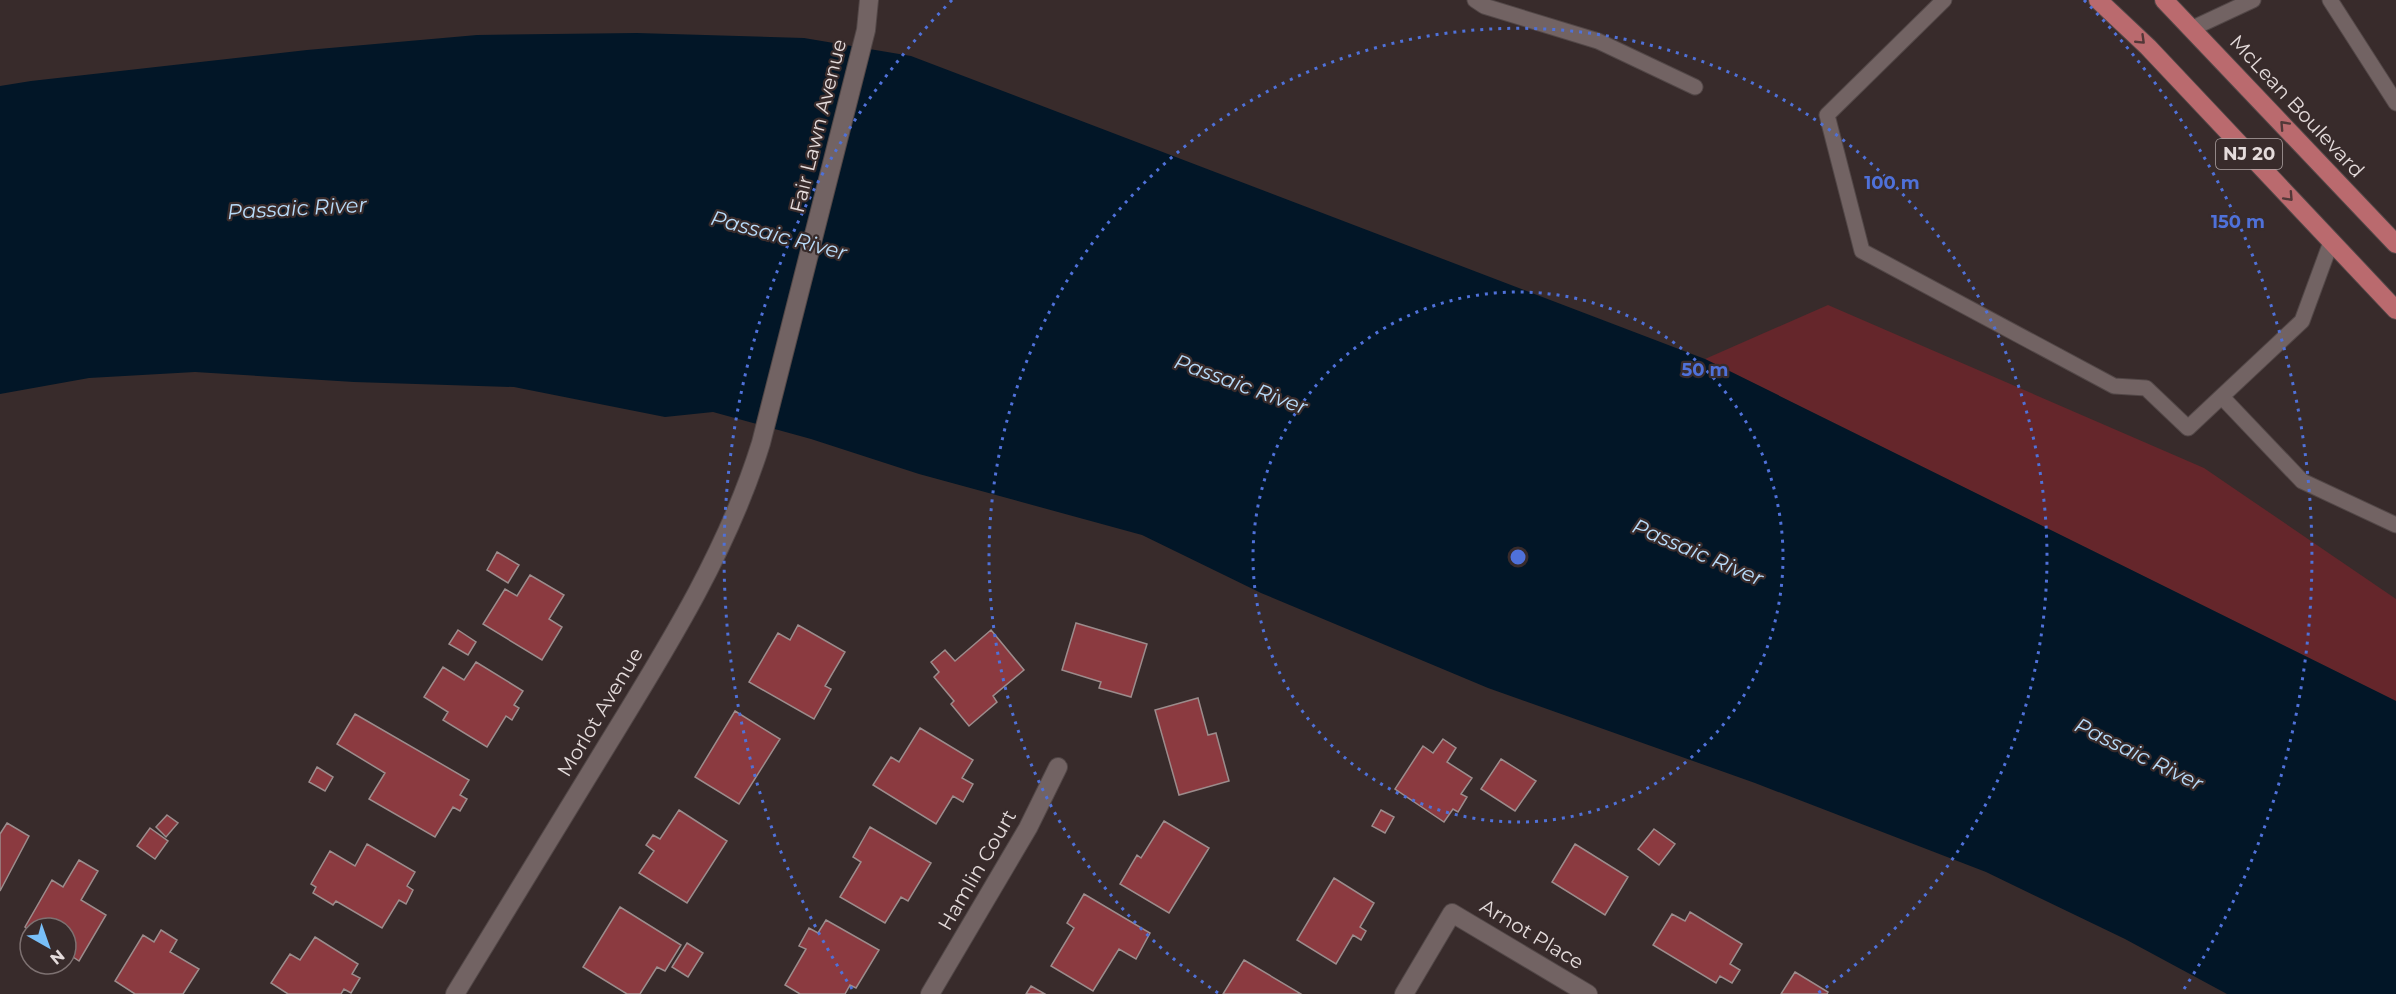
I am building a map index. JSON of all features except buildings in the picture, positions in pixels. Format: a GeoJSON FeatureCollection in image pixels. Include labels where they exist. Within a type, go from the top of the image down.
{"type":"FeatureCollection","features":[{"type":"Feature","properties":{"kind":"main road","name":"Fair Lawn Avenue"},"geometry":{"type":"LineString","coordinates":[[761,442],[866,30],[869,0]]}},
{"type":"Feature","properties":{"kind":"main road","name":"NJ 20"},"geometry":{"type":"LineString","coordinates":[[2098,0],[2148,47],[2396,310]]}},
{"type":"Feature","properties":{"kind":"main road","name":"McLean Boulevard"},"geometry":{"type":"LineString","coordinates":[[2164,0],[2396,244]]}},
{"type":"Feature","properties":{"kind":"main road","name":"Morlot Avenue"},"geometry":{"type":"LineString","coordinates":[[455,994],[645,684],[682,618],[730,529],[749,483],[761,442]]}},
{"type":"Feature","properties":{"kind":"main road","name":"Hamlin Court"},"geometry":{"type":"LineString","coordinates":[[930,994],[1028,828],[1058,767]]}},
{"type":"Feature","properties":{"kind":"main road","name":"Arnot Place"},"geometry":{"type":"LineString","coordinates":[[1404,994],[1452,913],[1588,994]]}},
{"type":"Feature","properties":{"kind":"lane"},"geometry":{"type":"LineString","coordinates":[[1475,0],[1484,6],[1598,40],[1695,87]]}},
{"type":"Feature","properties":{"kind":"lane"},"geometry":{"type":"LineString","coordinates":[[1944,0],[1827,115],[1862,251],[2114,386],[2146,388],[2188,429],[2302,321],[2331,242]]}},
{"type":"Feature","properties":{"kind":"lane"},"geometry":{"type":"LineString","coordinates":[[2193,28],[2253,0]]}},
{"type":"Feature","properties":{"kind":"lane"},"geometry":{"type":"LineString","coordinates":[[2330,0],[2396,103]]}},
{"type":"Feature","properties":{"kind":"lane"},"geometry":{"type":"LineString","coordinates":[[2222,397],[2302,481],[2396,525]]}},
{"type":"Feature","properties":{"kind":"shaded area"},"geometry":{"type":"Polygon","coordinates":[[[1828,305],[2204,468],[2396,599],[2396,701],[1705,359],[1828,305]]]}},
{"type":"Feature","properties":{"kind":"water","name":"Passaic River"},"geometry":{"type":"Polygon","coordinates":[[[637,33],[804,38],[911,56],[1705,359],[2396,701],[2396,994],[2227,994],[2125,939],[1986,872],[1755,783],[1488,688],[1261,593],[1142,535],[919,474],[811,439],[713,412],[665,417],[514,387],[354,382],[195,372],[89,378],[0,394],[0,86],[307,50],[477,35],[637,33]]]}}]}
